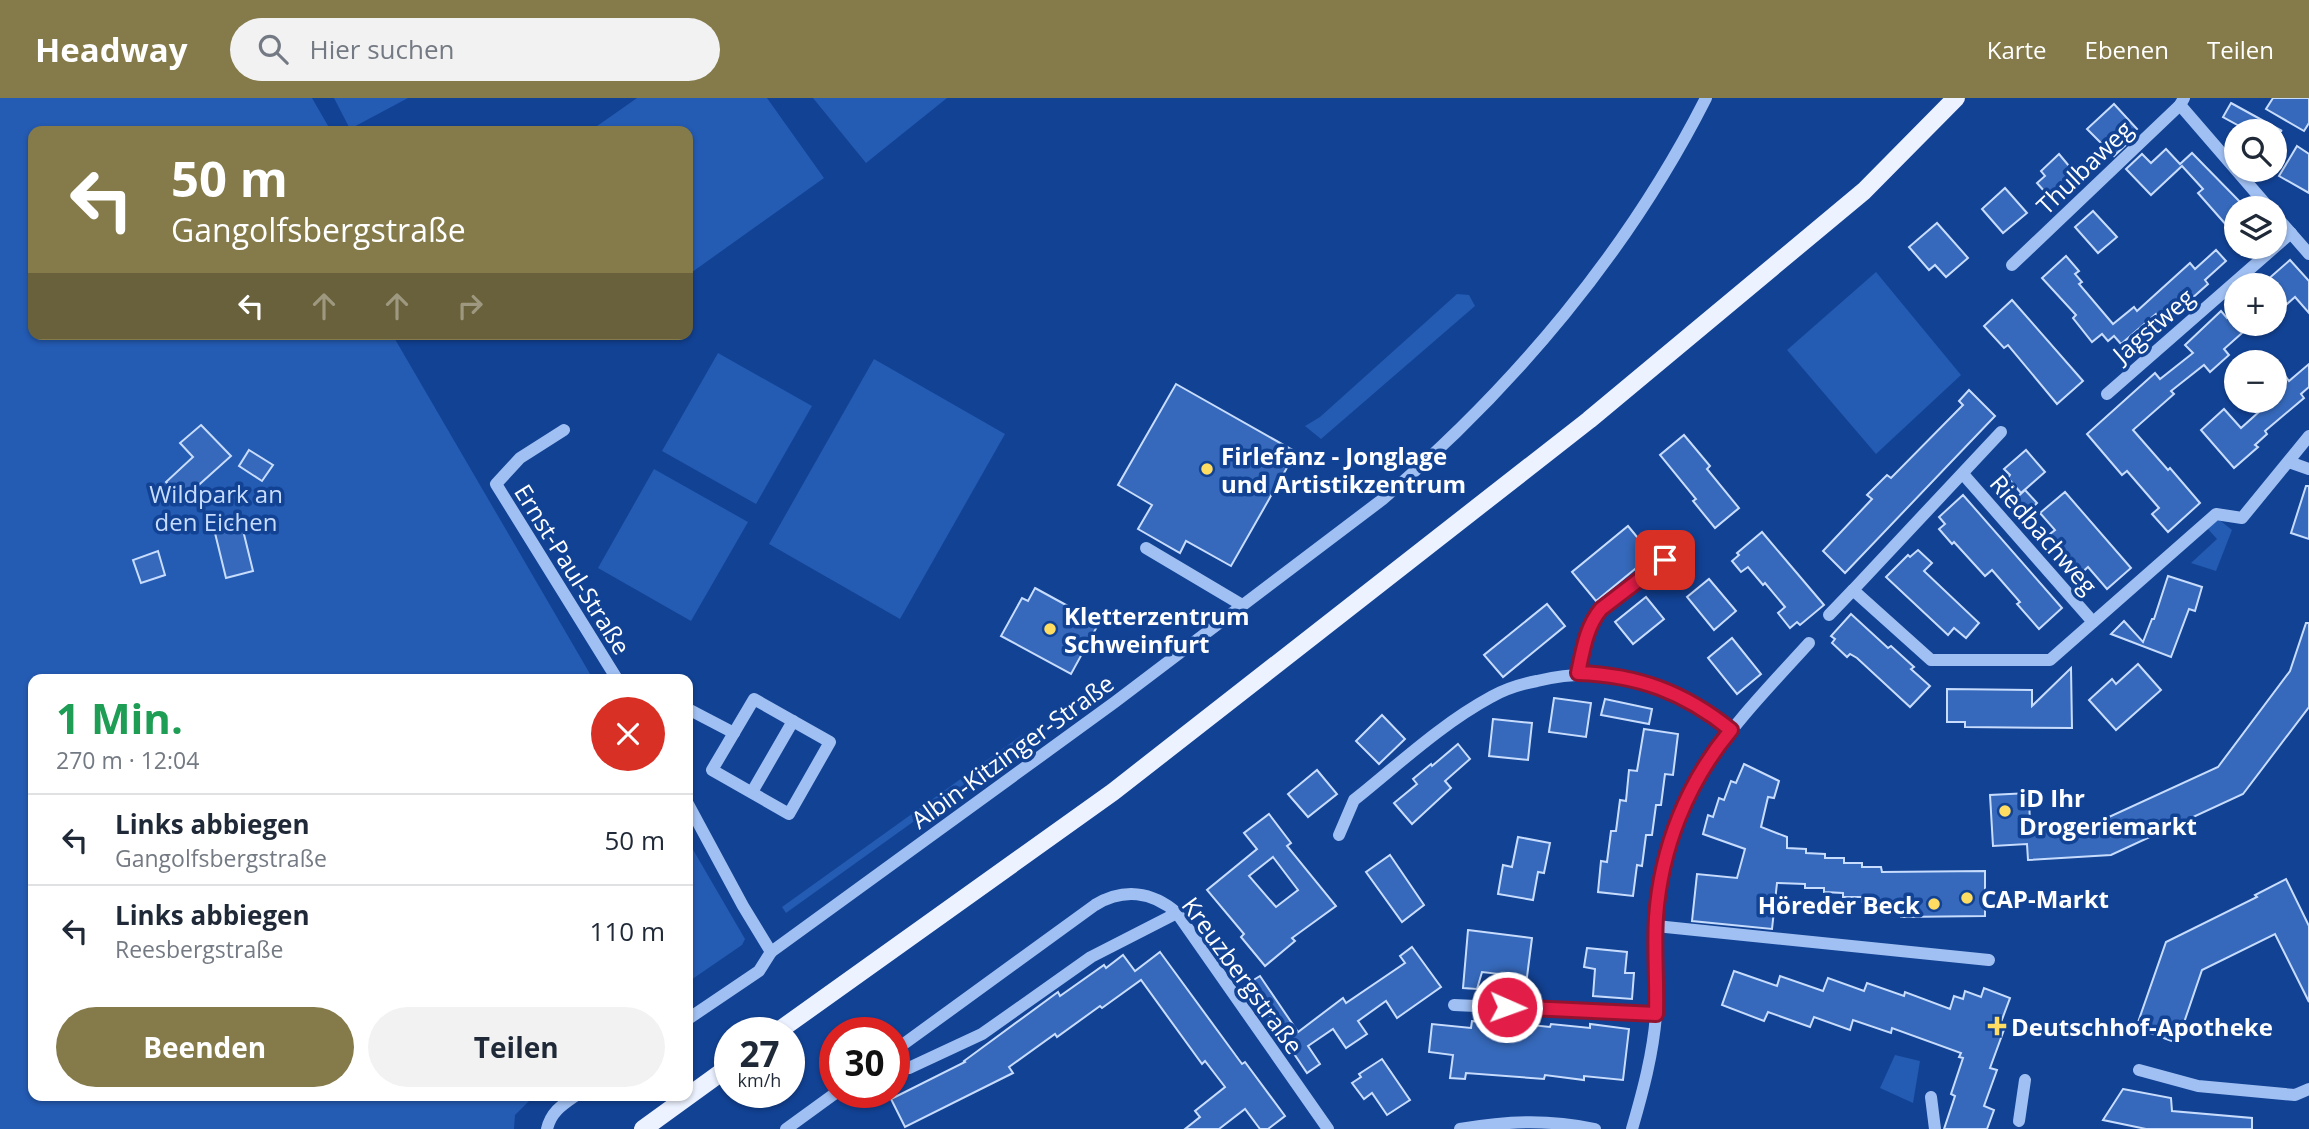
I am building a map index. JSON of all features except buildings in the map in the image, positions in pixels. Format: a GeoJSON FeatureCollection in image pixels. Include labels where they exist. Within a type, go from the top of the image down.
{"type":"FeatureCollection","features":[{"type":"Feature","properties":{"kind":"main road"},"geometry":{"type":"LineString","coordinates":[[798,1017],[1113,792],[1589,420],[1864,191],[1956,98]]}},
{"type":"Feature","properties":{"kind":"main road"},"geometry":{"type":"LineString","coordinates":[[693,1093],[714,1078]]}},
{"type":"Feature","properties":{"kind":"main road"},"geometry":{"type":"LineString","coordinates":[[643,1129],[682,1101]]}},
{"type":"Feature","properties":{"kind":"street","name":"Albin-Kitzinger-Straße"},"geometry":{"type":"LineString","coordinates":[[693,1016],[759,971],[771,952],[1115,702],[1383,499],[1416,470],[1496,393],[1565,314],[1628,229],[1683,143],[1706,98]]}},
{"type":"Feature","properties":{"kind":"street"},"geometry":{"type":"LineString","coordinates":[[2182,102],[2259,196]]}},
{"type":"Feature","properties":{"kind":"street","name":"Thulbaweg"},"geometry":{"type":"LineString","coordinates":[[2012,265],[2182,102]]}},
{"type":"Feature","properties":{"kind":"street"},"geometry":{"type":"LineString","coordinates":[[2287,228],[2309,254]]}},
{"type":"Feature","properties":{"kind":"street","name":"Jagstweg"},"geometry":{"type":"LineString","coordinates":[[2107,394],[2291,233]]}},
{"type":"Feature","properties":{"kind":"street","name":"Ernst-Paul-Straße"},"geometry":{"type":"LineString","coordinates":[[564,430],[520,458],[496,484],[614,674]]}},
{"type":"Feature","properties":{"kind":"street","name":"Riedbachweg"},"geometry":{"type":"LineString","coordinates":[[1829,615],[2001,432]]}},
{"type":"Feature","properties":{"kind":"street"},"geometry":{"type":"LineString","coordinates":[[2309,436],[2289,462],[2309,470]]}},
{"type":"Feature","properties":{"kind":"street","name":"Riedbachweg"},"geometry":{"type":"LineString","coordinates":[[1853,590],[1931,660],[2050,660],[2216,514],[2242,518],[2289,462]]}},
{"type":"Feature","properties":{"kind":"street","name":"Riedbachweg"},"geometry":{"type":"LineString","coordinates":[[1963,474],[2093,622]]}},
{"type":"Feature","properties":{"kind":"street"},"geometry":{"type":"LineString","coordinates":[[1146,548],[1242,605]]}},
{"type":"Feature","properties":{"kind":"street"},"geometry":{"type":"LineString","coordinates":[[1578,673],[1588,629],[1594,617],[1665,560]]}},
{"type":"Feature","properties":{"kind":"street"},"geometry":{"type":"LineString","coordinates":[[1632,1129],[1652,1051],[1656,1014],[1656,926],[1661,872],[1679,817],[1703,767],[1731,730],[1809,643]]}},
{"type":"Feature","properties":{"kind":"street"},"geometry":{"type":"LineString","coordinates":[[1339,835],[1354,800],[1453,721],[1493,696],[1522,684],[1578,673],[1604,674],[1642,681],[1679,695],[1706,710],[1731,730]]}},
{"type":"Feature","properties":{"kind":"street"},"geometry":{"type":"LineString","coordinates":[[754,699],[793,721],[830,743],[789,814],[712,770],[754,699]]}},
{"type":"Feature","properties":{"kind":"street"},"geometry":{"type":"LineString","coordinates":[[693,712],[734,733]]}},
{"type":"Feature","properties":{"kind":"street"},"geometry":{"type":"LineString","coordinates":[[752,793],[793,721]]}},
{"type":"Feature","properties":{"kind":"street"},"geometry":{"type":"LineString","coordinates":[[693,813],[771,952]]}},
{"type":"Feature","properties":{"kind":"street","name":"Kreuzbergstraße"},"geometry":{"type":"LineString","coordinates":[[910,1039],[1105,899],[1128,893],[1140,894],[1156,899],[1177,913],[1328,1129]]}},
{"type":"Feature","properties":{"kind":"street"},"geometry":{"type":"LineString","coordinates":[[910,1068],[982,1034],[1091,957],[1177,913]]}},
{"type":"Feature","properties":{"kind":"street"},"geometry":{"type":"LineString","coordinates":[[1656,926],[1989,960]]}},
{"type":"Feature","properties":{"kind":"street"},"geometry":{"type":"LineString","coordinates":[[1454,1005],[1656,1014]]}},
{"type":"Feature","properties":{"kind":"street"},"geometry":{"type":"LineString","coordinates":[[2139,1070],[2198,1086],[2295,1096],[2309,1089]]}},
{"type":"Feature","properties":{"kind":"street"},"geometry":{"type":"LineString","coordinates":[[2019,1121],[2025,1080]]}},
{"type":"Feature","properties":{"kind":"street"},"geometry":{"type":"LineString","coordinates":[[1931,1097],[1935,1129]]}},
{"type":"Feature","properties":{"kind":"street"},"geometry":{"type":"LineString","coordinates":[[547,1129],[552,1115],[567,1101]]}},
{"type":"Feature","properties":{"kind":"street"},"geometry":{"type":"LineString","coordinates":[[786,1129],[819,1105]]}},
{"type":"Feature","properties":{"kind":"street"},"geometry":{"type":"LineString","coordinates":[[1460,1129],[1509,1121],[1595,1129]]}},
{"type":"Feature","properties":{"kind":"green space","name":"Wildpark an den Eichen"},"geometry":{"type":"Polygon","coordinates":[[[0,98],[312,98],[328,126],[28,126],[28,340],[395,340],[590,674],[28,674],[28,1101],[529,1101],[515,1115],[514,1129],[0,1129],[0,98]]]}},
{"type":"Feature","properties":{"kind":"green space"},"geometry":{"type":"Polygon","coordinates":[[[334,98],[408,98],[356,126],[348,126],[334,98]]]}},
{"type":"Feature","properties":{"kind":"green space"},"geometry":{"type":"Polygon","coordinates":[[[637,98],[767,98],[824,178],[693,271],[693,126],[597,126],[637,98]]]}},
{"type":"Feature","properties":{"kind":"green space"},"geometry":{"type":"Polygon","coordinates":[[[813,98],[947,98],[866,163],[813,98]]]}},
{"type":"Feature","properties":{"kind":"green space"},"geometry":{"type":"Polygon","coordinates":[[[1876,272],[1961,375],[1876,454],[1787,350],[1876,272]]]}},
{"type":"Feature","properties":{"kind":"green space"},"geometry":{"type":"Polygon","coordinates":[[[1457,294],[1469,295],[1475,306],[1321,439],[1305,426],[1320,417],[1457,294]]]}},
{"type":"Feature","properties":{"kind":"green space"},"geometry":{"type":"Polygon","coordinates":[[[718,353],[812,406],[756,504],[662,451],[718,353]]]}},
{"type":"Feature","properties":{"kind":"green space"},"geometry":{"type":"Polygon","coordinates":[[[874,359],[1005,434],[900,619],[769,544],[874,359]]]}},
{"type":"Feature","properties":{"kind":"green space"},"geometry":{"type":"Polygon","coordinates":[[[654,469],[748,522],[691,621],[598,568],[654,469]]]}},
{"type":"Feature","properties":{"kind":"green space"},"geometry":{"type":"Polygon","coordinates":[[[2217,518],[2232,530],[2216,571],[2191,563],[2217,539],[2208,529],[2217,518]]]}},
{"type":"Feature","properties":{"kind":"green space"},"geometry":{"type":"Polygon","coordinates":[[[1022,735],[1026,741],[786,913],[782,907],[1022,735]]]}},
{"type":"Feature","properties":{"kind":"green space"},"geometry":{"type":"Polygon","coordinates":[[[693,850],[745,939],[742,945],[693,979],[693,850]]]}},
{"type":"Feature","properties":{"kind":"green space"},"geometry":{"type":"Polygon","coordinates":[[[1895,1055],[1920,1061],[1913,1103],[1880,1088],[1895,1055]]]}},
{"type":"Feature","properties":{"kind":"place","name":"Firlefanz - Jonglage und Artistikzentrum"},"geometry":{"type":"Point","coordinates":[1207,469]}},
{"type":"Feature","properties":{"kind":"place","name":"Kletterzentrum Schweinfurt"},"geometry":{"type":"Point","coordinates":[1050,629]}},
{"type":"Feature","properties":{"kind":"place","name":"iD Ihr Drogeriemarkt"},"geometry":{"type":"Point","coordinates":[2005,811]}},
{"type":"Feature","properties":{"kind":"place","name":"CAP-Markt"},"geometry":{"type":"Point","coordinates":[1967,898]}},
{"type":"Feature","properties":{"kind":"place","name":"Höreder Beck"},"geometry":{"type":"Point","coordinates":[1934,904]}},
{"type":"Feature","properties":{"kind":"place","name":"Deutschhof-Apotheke"},"geometry":{"type":"Point","coordinates":[1997,1026]}},
{"type":"Feature","properties":{"kind":"route"},"geometry":{"type":"LineString","coordinates":[[1507,1007],[1656,1014],[1656,918],[1661,872],[1690,790],[1703,767],[1731,730],[1706,710],[1679,695],[1642,681],[1604,674],[1578,673],[1588,629],[1594,617],[1665,560]]}}]}
